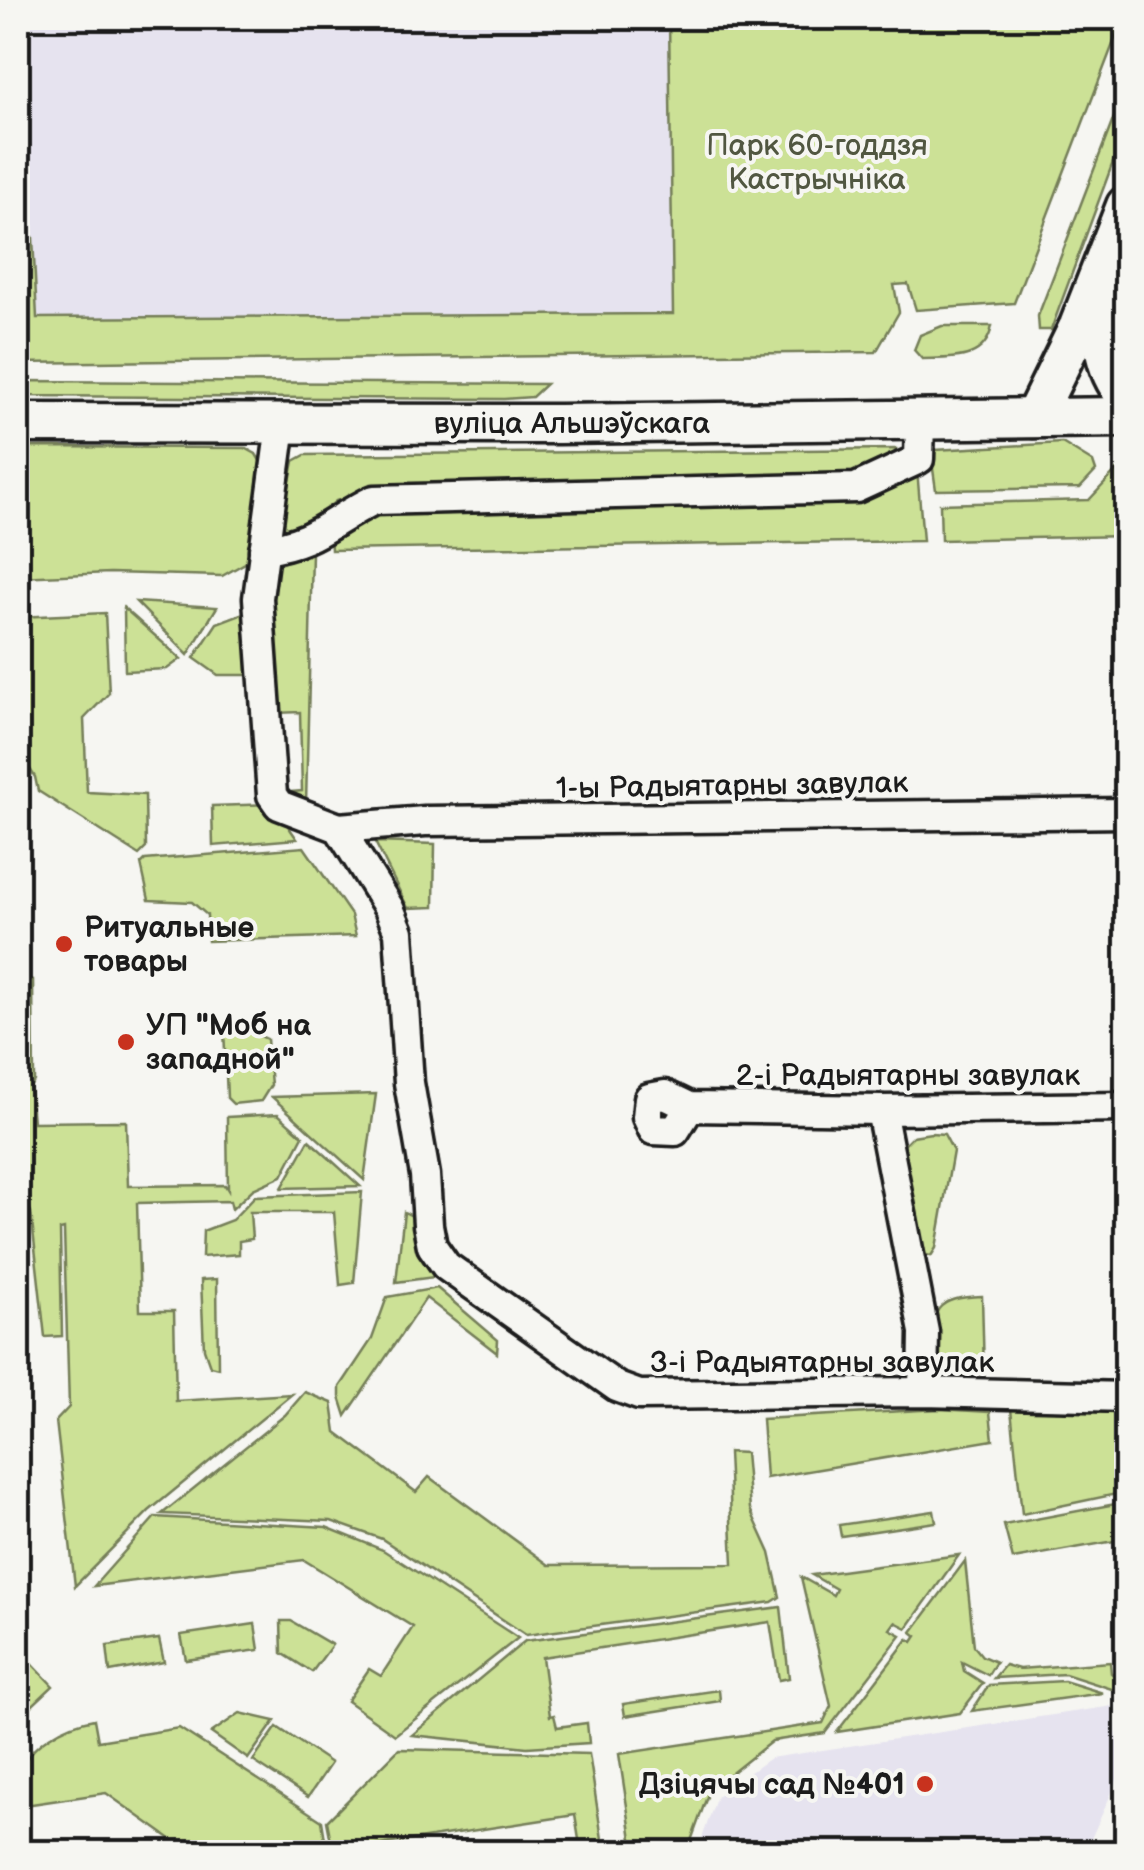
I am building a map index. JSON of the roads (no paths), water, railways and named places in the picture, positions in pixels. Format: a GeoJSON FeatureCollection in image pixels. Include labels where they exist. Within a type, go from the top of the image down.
{"type":"FeatureCollection","features":[{"type":"Feature","properties":{"kind":"main road"},"geometry":{"type":"LineString","coordinates":[[1034,418],[1079,326],[1126,206]]}},
{"type":"Feature","properties":{"kind":"main road"},"geometry":{"type":"LineString","coordinates":[[1104,261],[1102,338],[1109,371],[1126,396]]}},
{"type":"Feature","properties":{"kind":"main road","name":"вуліца Альшэўскага"},"geometry":{"type":"LineString","coordinates":[[18,423],[281,425],[1126,417]]}},
{"type":"Feature","properties":{"kind":"street"},"geometry":{"type":"LineString","coordinates":[[264,549],[291,546],[319,534],[342,515],[374,500],[856,488],[919,459],[920,420]]}},
{"type":"Feature","properties":{"kind":"street"},"geometry":{"type":"LineString","coordinates":[[281,425],[258,598],[272,795],[280,805],[339,828]]}},
{"type":"Feature","properties":{"kind":"street","name":"1-ы Радыятарны завулак"},"geometry":{"type":"LineString","coordinates":[[339,828],[426,821],[1126,814]]}},
{"type":"Feature","properties":{"kind":"street","name":"3-і Радыятарны завулак"},"geometry":{"type":"LineString","coordinates":[[339,828],[389,908],[399,932],[409,1083],[425,1175],[428,1224],[432,1246],[446,1266],[616,1387],[639,1395],[923,1392],[1126,1397]]}},
{"type":"Feature","properties":{"kind":"street","name":"2-і Радыятарны завулак"},"geometry":{"type":"LineString","coordinates":[[690,1106],[881,1110],[1126,1107]]}},
{"type":"Feature","properties":{"kind":"street"},"geometry":{"type":"LineString","coordinates":[[881,1110],[924,1332],[923,1392]]}},
{"type":"Feature","properties":{"kind":"place","name":"Ритуальные товары"},"geometry":{"type":"Point","coordinates":[64,944]}},
{"type":"Feature","properties":{"kind":"place","name":"УП \"Моб на западной\""},"geometry":{"type":"Point","coordinates":[126,1042]}},
{"type":"Feature","properties":{"kind":"place","name":"Дзіцячы сад №401"},"geometry":{"type":"Point","coordinates":[925,1784]}},
{"type":"Feature","properties":{"kind":"park label","name":"Парк 60-годдзя Кастрычніка"},"geometry":{"type":"Point","coordinates":[817,162]}}]}
